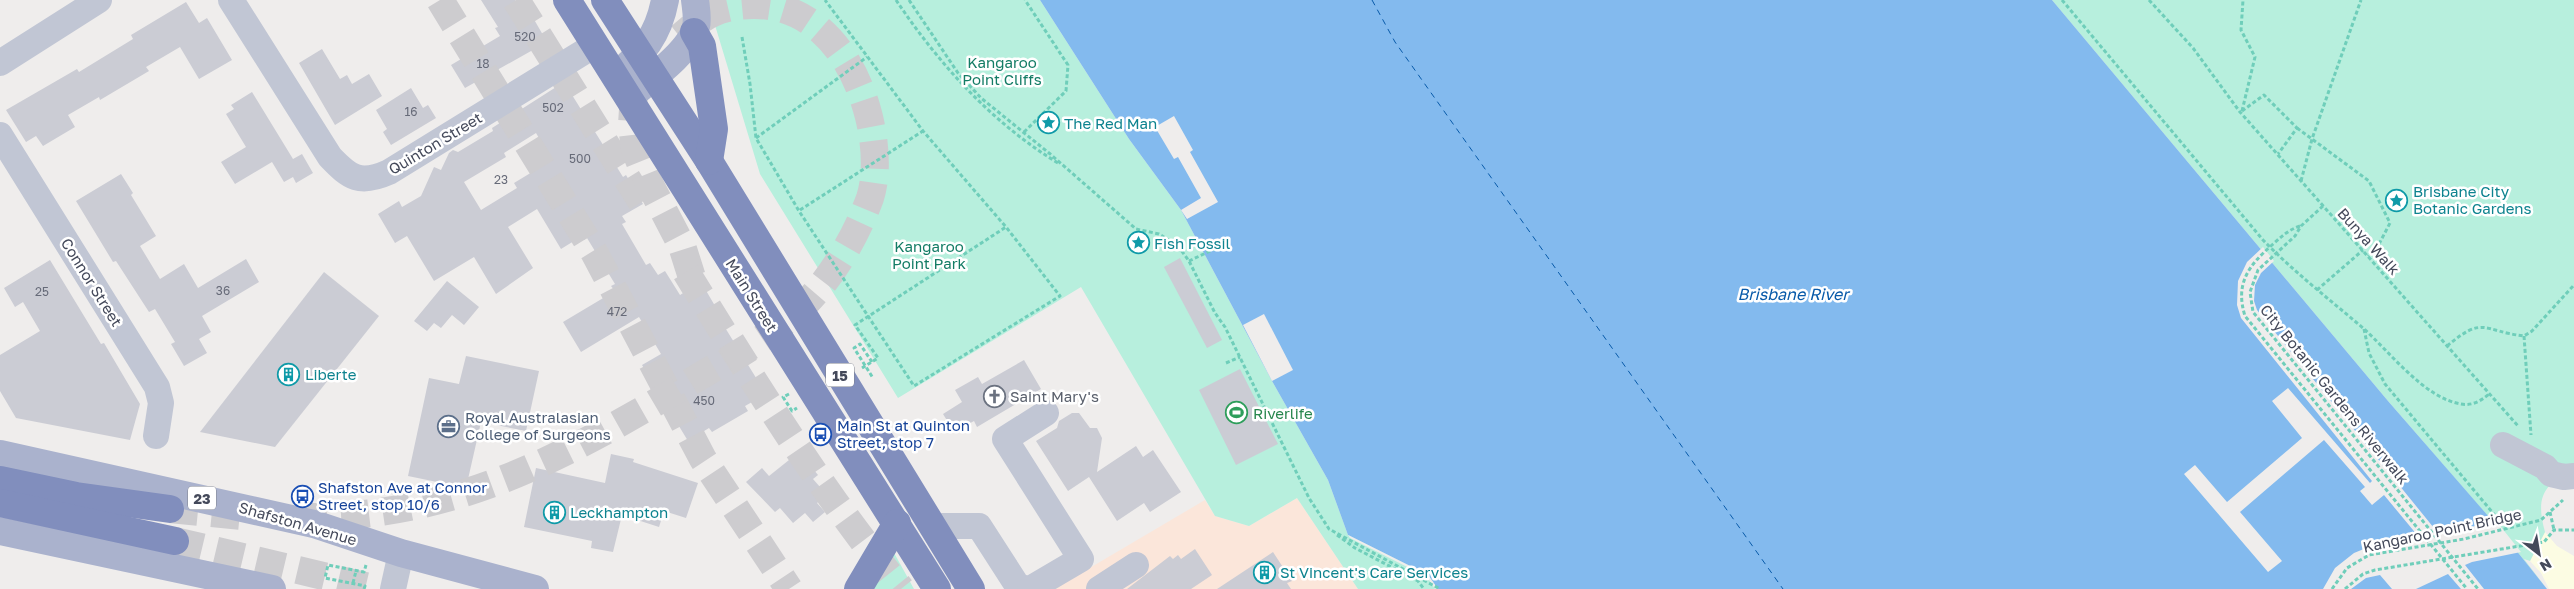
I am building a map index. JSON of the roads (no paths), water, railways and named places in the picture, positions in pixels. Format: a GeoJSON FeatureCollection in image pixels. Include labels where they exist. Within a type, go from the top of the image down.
{"type":"FeatureCollection","features":[{"type":"Feature","properties":{"kind":"highway","name":"Main Street"},"geometry":{"type":"LineString","coordinates":[[567,0],[937,589]]}},
{"type":"Feature","properties":{"kind":"highway","name":"15"},"geometry":{"type":"LineString","coordinates":[[605,0],[709,160],[971,589]]}},
{"type":"Feature","properties":{"kind":"highway"},"geometry":{"type":"LineString","coordinates":[[694,32],[702,46],[714,128],[709,160]]}},
{"type":"Feature","properties":{"kind":"highway"},"geometry":{"type":"LineString","coordinates":[[0,480],[76,496],[170,509]]}},
{"type":"Feature","properties":{"kind":"highway"},"geometry":{"type":"LineString","coordinates":[[0,503],[175,542]]}},
{"type":"Feature","properties":{"kind":"highway"},"geometry":{"type":"LineString","coordinates":[[858,589],[897,523]]}},
{"type":"Feature","properties":{"kind":"main road"},"geometry":{"type":"LineString","coordinates":[[647,64],[665,0]]}},
{"type":"Feature","properties":{"kind":"main road"},"geometry":{"type":"LineString","coordinates":[[622,86],[647,64],[684,48],[694,32],[697,19],[695,0]]}},
{"type":"Feature","properties":{"kind":"main road","name":"Shafston Avenue"},"geometry":{"type":"LineString","coordinates":[[0,454],[314,524],[402,553],[534,589]]}},
{"type":"Feature","properties":{"kind":"main road"},"geometry":{"type":"LineString","coordinates":[[0,531],[272,589]]}},
{"type":"Feature","properties":{"kind":"street"},"geometry":{"type":"LineString","coordinates":[[0,63],[99,0]]}},
{"type":"Feature","properties":{"kind":"street","name":"Quinton Street"},"geometry":{"type":"LineString","coordinates":[[230,0],[330,157],[343,171],[356,178],[373,179],[388,172],[596,45]]}},
{"type":"Feature","properties":{"kind":"street","name":"Connor Street"},"geometry":{"type":"LineString","coordinates":[[0,135],[157,387],[161,403],[156,436]]}},
{"type":"Feature","properties":{"kind":"street"},"geometry":{"type":"LineString","coordinates":[[1030,589],[1081,559],[1005,438],[1046,413]]}},
{"type":"Feature","properties":{"kind":"street"},"geometry":{"type":"LineString","coordinates":[[2516,436],[2552,474],[2567,483]]}},
{"type":"Feature","properties":{"kind":"street"},"geometry":{"type":"LineString","coordinates":[[933,526],[979,526],[1017,585],[1025,589]]}},
{"type":"Feature","properties":{"kind":"street"},"geometry":{"type":"LineString","coordinates":[[393,589],[402,553]]}},
{"type":"Feature","properties":{"kind":"street"},"geometry":{"type":"LineString","coordinates":[[1100,589],[1136,565]]}},
{"type":"Feature","properties":{"kind":"water","name":"Brisbane River"},"geometry":{"type":"Polygon","coordinates":[[[1040,0],[2052,0],[2388,401],[2496,525],[2547,589],[1438,589],[1428,575],[1348,535],[1328,480],[1272,381],[1181,210],[1129,139],[1040,0]]]}},
{"type":"Feature","properties":{"kind":"tunnel"},"geometry":{"type":"LineString","coordinates":[[440,0],[594,252],[703,459],[789,589]]}},
{"type":"Feature","properties":{"kind":"tunnel"},"geometry":{"type":"LineString","coordinates":[[516,0],[643,204]]}},
{"type":"Feature","properties":{"kind":"tunnel"},"geometry":{"type":"LineString","coordinates":[[299,517],[354,515],[406,508],[455,496],[549,460],[595,437],[765,337],[806,303],[826,280],[858,226],[870,198],[875,168],[873,137],[869,117],[863,96],[843,56],[830,39],[814,25],[796,14],[776,7],[748,5],[723,9],[704,18],[680,37]]}},
{"type":"Feature","properties":{"kind":"tunnel"},"geometry":{"type":"LineString","coordinates":[[634,93],[632,125],[635,150],[646,177],[682,246],[695,287]]}},
{"type":"Feature","properties":{"kind":"tunnel"},"geometry":{"type":"LineString","coordinates":[[686,272],[762,394],[815,474],[901,589]]}},
{"type":"Feature","properties":{"kind":"tunnel"},"geometry":{"type":"LineString","coordinates":[[170,509],[241,516]]}},
{"type":"Feature","properties":{"kind":"tunnel"},"geometry":{"type":"LineString","coordinates":[[175,541],[378,589]]}},
{"type":"Feature","properties":{"kind":"place","name":"The Red Man"},"geometry":{"type":"Point","coordinates":[1048,123]}},
{"type":"Feature","properties":{"kind":"place","name":"Brisbane City Botanic Gardens"},"geometry":{"type":"Point","coordinates":[2397,200]}},
{"type":"Feature","properties":{"kind":"place","name":"Fish Fossil"},"geometry":{"type":"Point","coordinates":[1138,243]}},
{"type":"Feature","properties":{"kind":"place","name":"Liberte"},"geometry":{"type":"Point","coordinates":[289,374]}},
{"type":"Feature","properties":{"kind":"place","name":"Saint Mary's"},"geometry":{"type":"Point","coordinates":[994,396]}},
{"type":"Feature","properties":{"kind":"place","name":"Riverlife"},"geometry":{"type":"Point","coordinates":[1237,413]}},
{"type":"Feature","properties":{"kind":"place","name":"Royal Australasian College of Surgeons"},"geometry":{"type":"Point","coordinates":[449,426]}},
{"type":"Feature","properties":{"kind":"place","name":"Main St at Quinton Street, stop 7"},"geometry":{"type":"Point","coordinates":[821,434]}},
{"type":"Feature","properties":{"kind":"place","name":"Shafston Ave at Connor Street, stop 10/6"},"geometry":{"type":"Point","coordinates":[302,496]}},
{"type":"Feature","properties":{"kind":"place","name":"Leckhampton"},"geometry":{"type":"Point","coordinates":[554,512]}},
{"type":"Feature","properties":{"kind":"place","name":"St Vincent's Care Services"},"geometry":{"type":"Point","coordinates":[1264,572]}},
{"type":"Feature","properties":{"kind":"park label","name":"Kangaroo Point Cliffs"},"geometry":{"type":"Point","coordinates":[1002,70]}},
{"type":"Feature","properties":{"kind":"park label","name":"Kangaroo Point Park"},"geometry":{"type":"Point","coordinates":[929,254]}}]}
